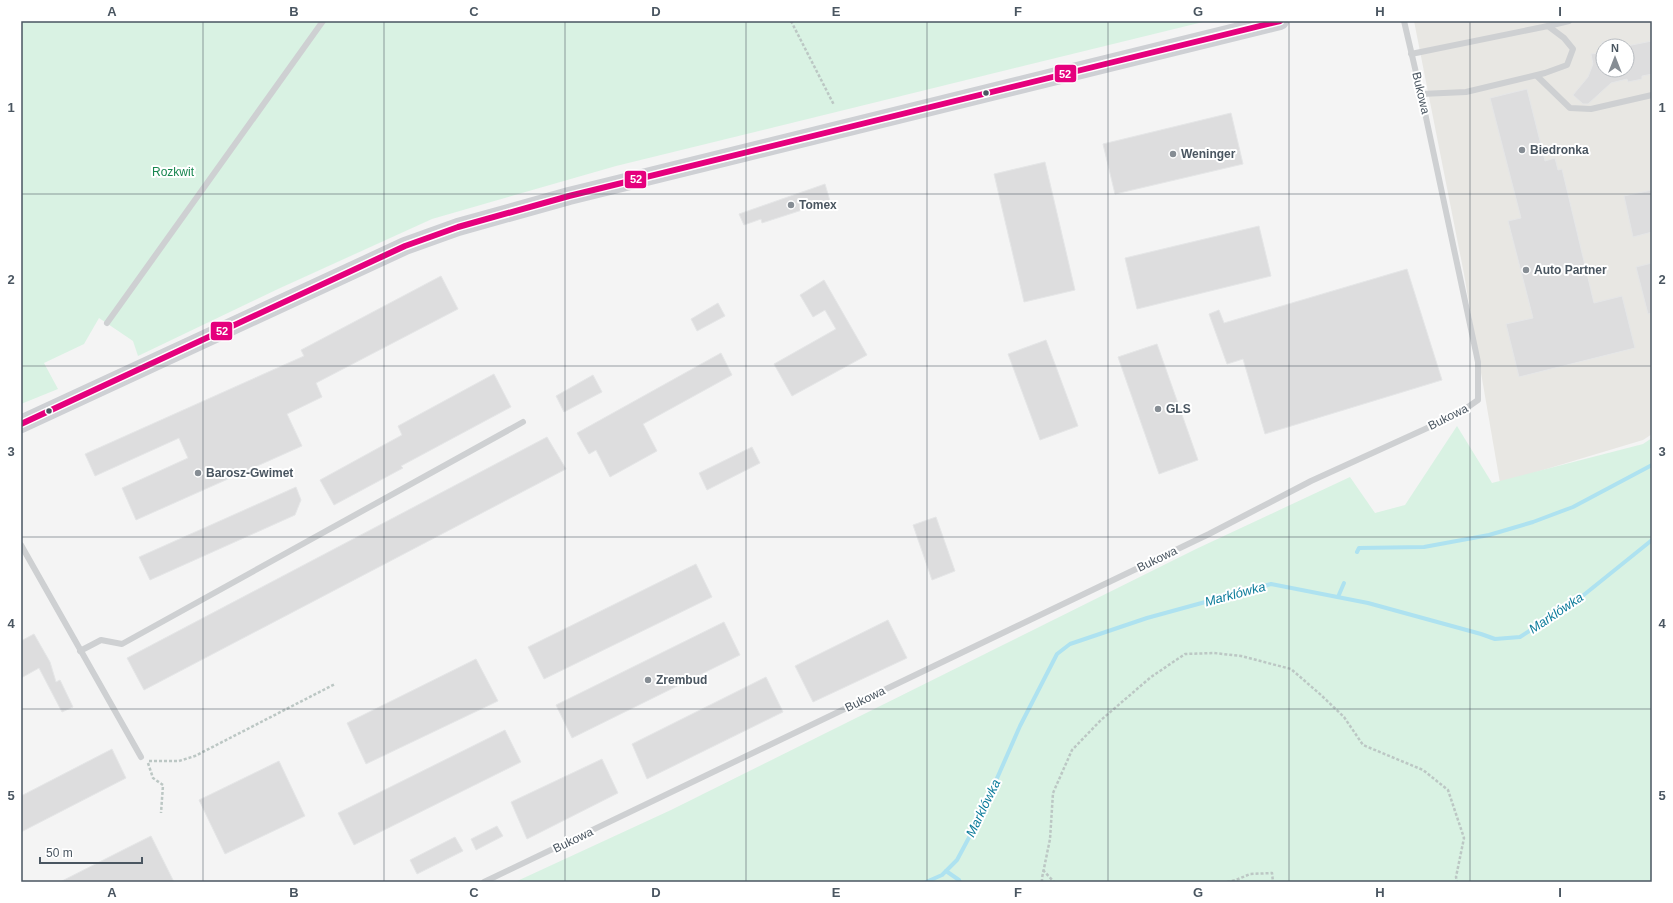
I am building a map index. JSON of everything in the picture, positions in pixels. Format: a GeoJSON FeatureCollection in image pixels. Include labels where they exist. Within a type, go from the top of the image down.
{"type":"FeatureCollection","features":[{"type":"Feature","properties":{"kind":"main road"},"geometry":{"type":"LineString","coordinates":[[21,424],[405,246],[458,227],[570,196],[1280,21]]}},
{"type":"Feature","properties":{"kind":"lane"},"geometry":{"type":"LineString","coordinates":[[108,323],[323,21]]}},
{"type":"Feature","properties":{"kind":"lane","name":"Bukowa"},"geometry":{"type":"LineString","coordinates":[[484,882],[1202,538],[1311,481],[1458,414],[1478,400],[1478,362],[1404,21]]}},
{"type":"Feature","properties":{"kind":"lane"},"geometry":{"type":"LineString","coordinates":[[1411,54],[1569,21]]}},
{"type":"Feature","properties":{"kind":"lane"},"geometry":{"type":"LineString","coordinates":[[1421,94],[1466,92],[1537,76],[1566,65],[1573,49],[1564,38],[1548,26]]}},
{"type":"Feature","properties":{"kind":"lane"},"geometry":{"type":"LineString","coordinates":[[1537,76],[1570,108],[1591,109],[1652,95]]}},
{"type":"Feature","properties":{"kind":"lane"},"geometry":{"type":"LineString","coordinates":[[80,651],[101,640],[122,644],[523,422]]}},
{"type":"Feature","properties":{"kind":"lane"},"geometry":{"type":"LineString","coordinates":[[21,545],[141,757]]}},
{"type":"Feature","properties":{"kind":"path"},"geometry":{"type":"LineString","coordinates":[[791,21],[834,105]]}},
{"type":"Feature","properties":{"kind":"path"},"geometry":{"type":"LineString","coordinates":[[1042,882],[1043,870],[1050,839],[1053,793],[1072,750],[1107,714],[1151,677],[1185,654],[1214,653],[1241,656],[1290,669],[1344,717],[1363,744],[1423,770],[1448,790],[1464,838],[1456,877],[1457,882]]}},
{"type":"Feature","properties":{"kind":"path"},"geometry":{"type":"LineString","coordinates":[[161,813],[163,785],[153,778],[147,761],[178,761],[195,756],[334,684]]}},
{"type":"Feature","properties":{"kind":"path"},"geometry":{"type":"LineString","coordinates":[[1043,870],[1054,882]]}},
{"type":"Feature","properties":{"kind":"path"},"geometry":{"type":"LineString","coordinates":[[1227,882],[1250,874],[1272,873],[1273,882]]}},
{"type":"Feature","properties":{"kind":"shaded area"},"geometry":{"type":"Polygon","coordinates":[[[1414,21],[1652,21],[1652,434],[1643,440],[1500,483],[1464,274],[1414,21]]]}},
{"type":"Feature","properties":{"kind":"green space","name":"Rozkwit"},"geometry":{"type":"Polygon","coordinates":[[[21,21],[1207,21],[616,166],[432,219],[278,289],[138,356],[133,341],[99,318],[84,344],[44,363],[58,389],[21,404],[21,21]]]}},
{"type":"Feature","properties":{"kind":"green space"},"geometry":{"type":"Polygon","coordinates":[[[1457,426],[1492,483],[1643,444],[1652,438],[1652,882],[515,882],[671,810],[1196,549],[1350,477],[1375,513],[1405,505],[1457,426]]]}},
{"type":"Feature","properties":{"kind":"building"},"geometry":{"type":"Polygon","coordinates":[[[1652,41],[1652,74],[1642,76],[1642,79],[1628,82],[1627,79],[1611,83],[1588,104],[1583,104],[1573,95],[1588,77],[1593,64],[1591,54],[1595,53],[1595,78],[1635,78],[1635,44],[1652,41]]]}},
{"type":"Feature","properties":{"kind":"building"},"geometry":{"type":"Polygon","coordinates":[[[1527,89],[1545,161],[1555,158],[1558,170],[1562,169],[1594,303],[1622,296],[1635,348],[1519,377],[1506,324],[1533,318],[1508,221],[1521,218],[1490,98],[1527,89]]]}},
{"type":"Feature","properties":{"kind":"building","name":"Weninger"},"geometry":{"type":"Polygon","coordinates":[[[1231,113],[1243,164],[1115,194],[1103,144],[1231,113]]]}},
{"type":"Feature","properties":{"kind":"building"},"geometry":{"type":"Polygon","coordinates":[[[1045,162],[1075,290],[1024,302],[994,174],[1045,162]]]}},
{"type":"Feature","properties":{"kind":"building"},"geometry":{"type":"Polygon","coordinates":[[[825,184],[830,201],[762,223],[761,219],[744,225],[739,214],[825,184]]]}},
{"type":"Feature","properties":{"kind":"building"},"geometry":{"type":"Polygon","coordinates":[[[1652,190],[1652,232],[1633,237],[1624,196],[1652,190]]]}},
{"type":"Feature","properties":{"kind":"building"},"geometry":{"type":"Polygon","coordinates":[[[1259,226],[1271,276],[1137,309],[1125,258],[1259,226]]]}},
{"type":"Feature","properties":{"kind":"building"},"geometry":{"type":"Polygon","coordinates":[[[1652,263],[1652,313],[1648,314],[1636,267],[1652,263]]]}},
{"type":"Feature","properties":{"kind":"building"},"geometry":{"type":"Polygon","coordinates":[[[1407,269],[1442,380],[1265,434],[1243,359],[1227,364],[1209,314],[1219,310],[1224,323],[1407,269]]]}},
{"type":"Feature","properties":{"kind":"building"},"geometry":{"type":"Polygon","coordinates":[[[441,276],[458,309],[316,383],[322,397],[287,414],[302,446],[136,520],[122,488],[188,458],[179,438],[95,476],[85,454],[304,356],[301,350],[441,276]]]}},
{"type":"Feature","properties":{"kind":"building"},"geometry":{"type":"Polygon","coordinates":[[[824,280],[867,355],[792,396],[774,364],[836,329],[825,310],[813,317],[800,295],[824,280]]]}},
{"type":"Feature","properties":{"kind":"building"},"geometry":{"type":"Polygon","coordinates":[[[718,303],[725,316],[697,331],[691,319],[718,303]]]}},
{"type":"Feature","properties":{"kind":"building"},"geometry":{"type":"Polygon","coordinates":[[[1046,340],[1078,426],[1040,440],[1008,354],[1046,340]]]}},
{"type":"Feature","properties":{"kind":"building","name":"GLS"},"geometry":{"type":"Polygon","coordinates":[[[1157,344],[1198,460],[1159,474],[1118,357],[1157,344]]]}},
{"type":"Feature","properties":{"kind":"building"},"geometry":{"type":"Polygon","coordinates":[[[721,353],[732,375],[643,424],[657,451],[610,477],[596,450],[589,454],[577,433],[721,353]]]}},
{"type":"Feature","properties":{"kind":"building"},"geometry":{"type":"Polygon","coordinates":[[[494,374],[511,407],[401,466],[403,468],[334,505],[320,480],[402,435],[398,426],[494,374]]]}},
{"type":"Feature","properties":{"kind":"building"},"geometry":{"type":"Polygon","coordinates":[[[593,375],[602,392],[564,412],[556,396],[593,375]]]}},
{"type":"Feature","properties":{"kind":"building"},"geometry":{"type":"Polygon","coordinates":[[[547,437],[566,469],[144,690],[127,658],[547,437]]]}},
{"type":"Feature","properties":{"kind":"building"},"geometry":{"type":"Polygon","coordinates":[[[752,447],[760,463],[707,490],[699,473],[752,447]]]}},
{"type":"Feature","properties":{"kind":"building"},"geometry":{"type":"Polygon","coordinates":[[[296,487],[301,500],[295,515],[150,580],[139,557],[296,487]]]}},
{"type":"Feature","properties":{"kind":"building"},"geometry":{"type":"Polygon","coordinates":[[[936,517],[955,571],[932,580],[913,525],[936,517]]]}},
{"type":"Feature","properties":{"kind":"building"},"geometry":{"type":"Polygon","coordinates":[[[696,564],[712,597],[544,679],[528,647],[696,564]]]}},
{"type":"Feature","properties":{"kind":"building"},"geometry":{"type":"Polygon","coordinates":[[[888,620],[907,658],[813,702],[795,666],[888,620]]]}},
{"type":"Feature","properties":{"kind":"building","name":"Zrembud"},"geometry":{"type":"Polygon","coordinates":[[[724,622],[740,655],[572,738],[556,705],[724,622]]]}},
{"type":"Feature","properties":{"kind":"building"},"geometry":{"type":"Polygon","coordinates":[[[34,634],[50,662],[56,682],[60,680],[73,707],[62,712],[39,668],[21,678],[21,641],[34,634]]]}},
{"type":"Feature","properties":{"kind":"building"},"geometry":{"type":"Polygon","coordinates":[[[476,659],[498,701],[366,764],[347,723],[476,659]]]}},
{"type":"Feature","properties":{"kind":"building"},"geometry":{"type":"Polygon","coordinates":[[[766,677],[783,712],[647,779],[632,744],[766,677]]]}},
{"type":"Feature","properties":{"kind":"building"},"geometry":{"type":"Polygon","coordinates":[[[505,730],[521,762],[354,845],[338,813],[505,730]]]}},
{"type":"Feature","properties":{"kind":"building"},"geometry":{"type":"Polygon","coordinates":[[[112,749],[126,778],[21,832],[21,796],[112,749]]]}},
{"type":"Feature","properties":{"kind":"building"},"geometry":{"type":"Polygon","coordinates":[[[602,759],[618,793],[527,839],[511,802],[602,759]]]}},
{"type":"Feature","properties":{"kind":"building"},"geometry":{"type":"Polygon","coordinates":[[[279,761],[305,816],[225,854],[199,800],[279,761]]]}},
{"type":"Feature","properties":{"kind":"building"},"geometry":{"type":"Polygon","coordinates":[[[497,826],[503,836],[476,850],[471,839],[497,826]]]}},
{"type":"Feature","properties":{"kind":"building"},"geometry":{"type":"Polygon","coordinates":[[[151,836],[174,882],[60,882],[127,848],[151,836]]]}},
{"type":"Feature","properties":{"kind":"building"},"geometry":{"type":"Polygon","coordinates":[[[455,837],[463,851],[417,874],[410,860],[455,837]]]}},
{"type":"Feature","properties":{"kind":"waterway"},"geometry":{"type":"LineString","coordinates":[[1357,552],[1359,548],[1424,547],[1489,535],[1533,522],[1573,507],[1652,465]]}},
{"type":"Feature","properties":{"kind":"waterway","name":"Marklówka"},"geometry":{"type":"LineString","coordinates":[[926,882],[942,875],[957,860],[980,817],[1020,726],[1057,654],[1070,644],[1147,618],[1271,584],[1368,603],[1495,639],[1520,637],[1575,602],[1652,540]]}},
{"type":"Feature","properties":{"kind":"waterway"},"geometry":{"type":"LineString","coordinates":[[1338,597],[1344,583]]}},
{"type":"Feature","properties":{"kind":"waterway"},"geometry":{"type":"LineString","coordinates":[[946,871],[960,882]]}},
{"type":"Feature","properties":{"kind":"transit line","name":"52"},"geometry":{"type":"LineString","coordinates":[[21,424],[405,246],[458,227],[569,196],[1280,21]]}},
{"type":"Feature","properties":{"kind":"place","name":"Biedronka"},"geometry":{"type":"Point","coordinates":[1522,150]}},
{"type":"Feature","properties":{"kind":"place","name":"Weninger"},"geometry":{"type":"Point","coordinates":[1173,154]}},
{"type":"Feature","properties":{"kind":"place","name":"Tomex"},"geometry":{"type":"Point","coordinates":[791,205]}},
{"type":"Feature","properties":{"kind":"place","name":"Auto Partner"},"geometry":{"type":"Point","coordinates":[1526,270]}},
{"type":"Feature","properties":{"kind":"place","name":"GLS"},"geometry":{"type":"Point","coordinates":[1158,409]}},
{"type":"Feature","properties":{"kind":"place","name":"Barosz-Gwimet"},"geometry":{"type":"Point","coordinates":[198,473]}},
{"type":"Feature","properties":{"kind":"place","name":"Zrembud"},"geometry":{"type":"Point","coordinates":[648,680]}}]}
